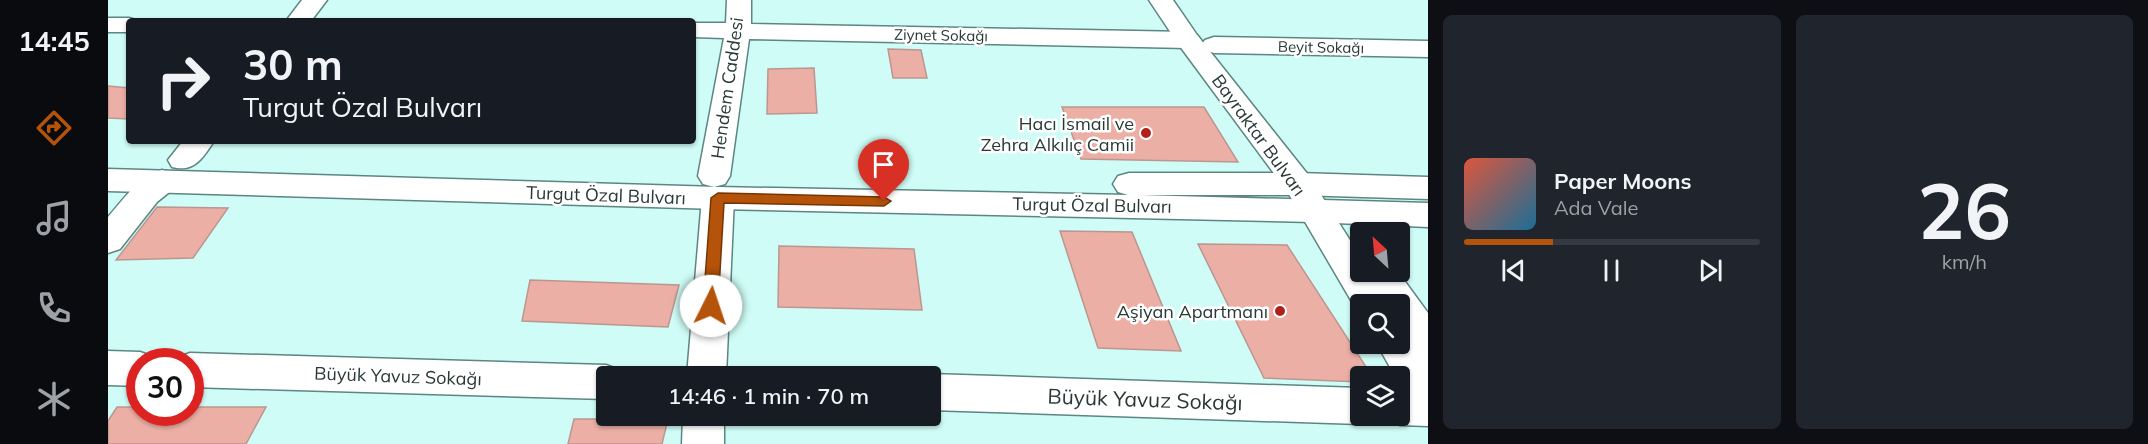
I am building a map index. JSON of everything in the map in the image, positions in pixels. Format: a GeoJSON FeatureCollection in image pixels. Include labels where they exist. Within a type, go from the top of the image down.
{"type":"FeatureCollection","features":[{"type":"Feature","properties":{"kind":"street"},"geometry":{"type":"LineString","coordinates":[[300,18],[315,0]]}},
{"type":"Feature","properties":{"kind":"street","name":"Hendem Caddesi"},"geometry":{"type":"LineString","coordinates":[[707,366],[716,187],[738,31],[739,0]]}},
{"type":"Feature","properties":{"kind":"street","name":"Bayraktar Bulvarı"},"geometry":{"type":"LineString","coordinates":[[1161,0],[1201,43],[1318,198],[1350,234]]}},
{"type":"Feature","properties":{"kind":"street","name":"Bayraktar Bulvarı"},"geometry":{"type":"LineString","coordinates":[[1183,0],[1201,43]]}},
{"type":"Feature","properties":{"kind":"street"},"geometry":{"type":"LineString","coordinates":[[108,25],[126,25]]}},
{"type":"Feature","properties":{"kind":"street","name":"Ziynet Sokağı"},"geometry":{"type":"LineString","coordinates":[[696,30],[1201,43]]}},
{"type":"Feature","properties":{"kind":"street","name":"Beyit Sokağı"},"geometry":{"type":"LineString","coordinates":[[1201,43],[1428,49]]}},
{"type":"Feature","properties":{"kind":"street","name":"Turgut Özal Bulvarı"},"geometry":{"type":"LineString","coordinates":[[108,159],[716,187],[1318,198],[1428,188]]}},
{"type":"Feature","properties":{"kind":"street"},"geometry":{"type":"LineString","coordinates":[[108,240],[146,195],[181,161]]}},
{"type":"Feature","properties":{"kind":"street","name":"Turgut Özal Bulvarı"},"geometry":{"type":"LineString","coordinates":[[108,180],[181,161]]}},
{"type":"Feature","properties":{"kind":"street","name":"Bayraktar Bulvarı"},"geometry":{"type":"LineString","coordinates":[[1318,198],[1367,294]]}},
{"type":"Feature","properties":{"kind":"street","name":"Turgut Özal Bulvarı"},"geometry":{"type":"LineString","coordinates":[[1318,198],[1428,215]]}},
{"type":"Feature","properties":{"kind":"street"},"geometry":{"type":"LineString","coordinates":[[1386,282],[1428,343]]}},
{"type":"Feature","properties":{"kind":"street"},"geometry":{"type":"LineString","coordinates":[[1402,354],[1428,394]]}},
{"type":"Feature","properties":{"kind":"street"},"geometry":{"type":"LineString","coordinates":[[108,368],[126,369]]}},
{"type":"Feature","properties":{"kind":"street","name":"Büyük Yavuz Sokağı"},"geometry":{"type":"LineString","coordinates":[[204,370],[596,382]]}},
{"type":"Feature","properties":{"kind":"street","name":"Büyük Yavuz Sokağı"},"geometry":{"type":"LineString","coordinates":[[941,392],[1350,406]]}},
{"type":"Feature","properties":{"kind":"street"},"geometry":{"type":"LineString","coordinates":[[1410,407],[1428,408]]}},
{"type":"Feature","properties":{"kind":"street"},"geometry":{"type":"LineString","coordinates":[[703,444],[704,426]]}},
{"type":"Feature","properties":{"kind":"building"},"geometry":{"type":"Polygon","coordinates":[[[888,49],[921,50],[927,78],[893,78],[888,49]]]}},
{"type":"Feature","properties":{"kind":"building"},"geometry":{"type":"Polygon","coordinates":[[[814,68],[817,113],[767,114],[768,69],[814,68]]]}},
{"type":"Feature","properties":{"kind":"building"},"geometry":{"type":"Polygon","coordinates":[[[108,86],[126,88],[126,119],[108,118],[108,86]]]}},
{"type":"Feature","properties":{"kind":"building","name":"Hacı İsmail ve Zehra Alkılıç Camii"},"geometry":{"type":"Polygon","coordinates":[[[1062,107],[1204,107],[1238,162],[1081,159],[1062,107]]]}},
{"type":"Feature","properties":{"kind":"building"},"geometry":{"type":"Polygon","coordinates":[[[157,207],[228,208],[193,258],[116,260],[157,207]]]}},
{"type":"Feature","properties":{"kind":"building"},"geometry":{"type":"Polygon","coordinates":[[[1060,231],[1132,232],[1181,351],[1098,348],[1060,231]]]}},
{"type":"Feature","properties":{"kind":"building","name":"Aşiyan Apartmanı"},"geometry":{"type":"Polygon","coordinates":[[[1198,244],[1287,245],[1350,342],[1350,354],[1358,354],[1366,366],[1350,366],[1350,382],[1264,378],[1198,244]]]}},
{"type":"Feature","properties":{"kind":"building"},"geometry":{"type":"Polygon","coordinates":[[[779,246],[914,249],[922,310],[778,307],[779,246]]]}},
{"type":"Feature","properties":{"kind":"building"},"geometry":{"type":"Polygon","coordinates":[[[530,280],[679,285],[668,327],[522,321],[530,280]]]}},
{"type":"Feature","properties":{"kind":"building"},"geometry":{"type":"Polygon","coordinates":[[[117,407],[126,407],[126,426],[204,426],[204,407],[266,407],[246,444],[108,444],[108,421],[117,407]]]}},
{"type":"Feature","properties":{"kind":"building"},"geometry":{"type":"Polygon","coordinates":[[[574,419],[596,419],[596,426],[666,426],[662,444],[568,444],[574,419]]]}},
{"type":"Feature","properties":{"kind":"place","name":"Hacı İsmail ve Zehra Alkılıç Camii"},"geometry":{"type":"Point","coordinates":[1146,133]}},
{"type":"Feature","properties":{"kind":"place","name":"Aşiyan Apartmanı"},"geometry":{"type":"Point","coordinates":[1280,311]}},
{"type":"Feature","properties":{"kind":"route"},"geometry":{"type":"LineString","coordinates":[[711,306],[718,198],[884,201]]}}]}
